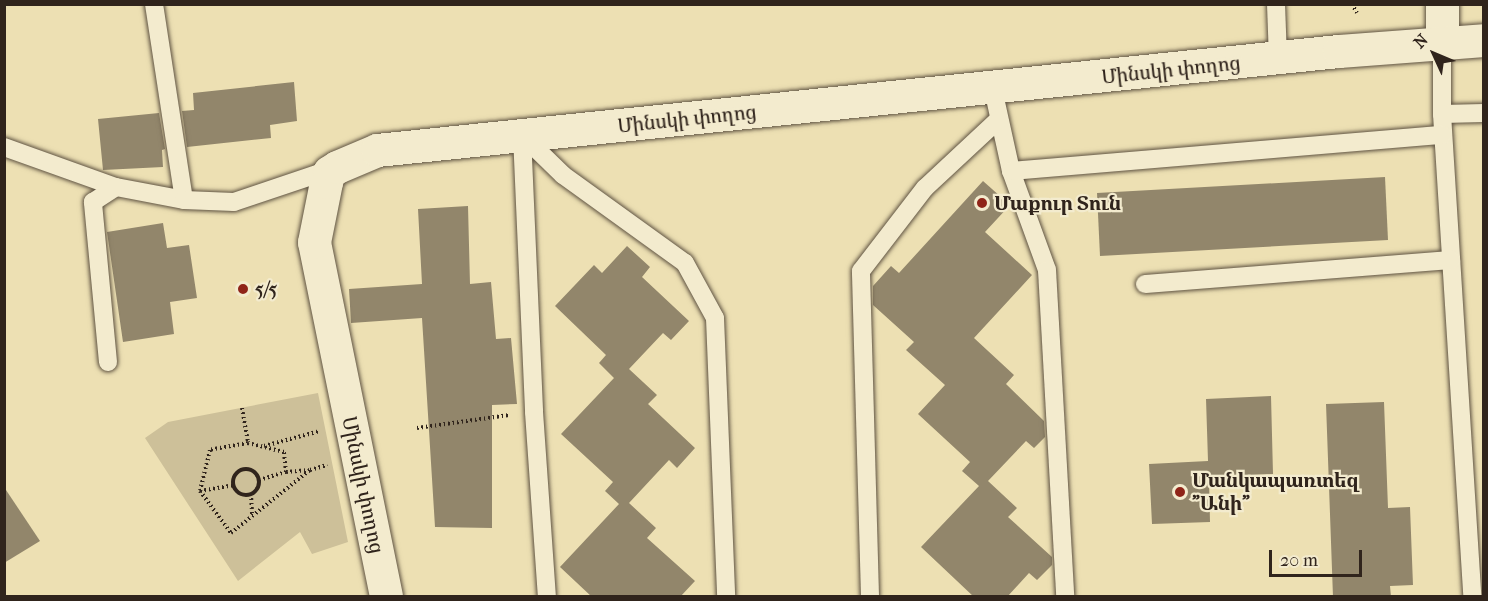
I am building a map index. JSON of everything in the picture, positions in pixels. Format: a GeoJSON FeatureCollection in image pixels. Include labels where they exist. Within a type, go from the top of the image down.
{"type":"FeatureCollection","features":[{"type":"Feature","properties":{"kind":"main road"},"geometry":{"type":"LineString","coordinates":[[1442,4],[1442,44]]}},
{"type":"Feature","properties":{"kind":"main road","name":"Մինսկի փողոց"},"geometry":{"type":"LineString","coordinates":[[386,597],[314,242],[329,172],[337,167],[377,150],[522,135],[996,104],[1278,58],[1484,40]]}},
{"type":"Feature","properties":{"kind":"lane"},"geometry":{"type":"LineString","coordinates":[[154,4],[184,200]]}},
{"type":"Feature","properties":{"kind":"lane"},"geometry":{"type":"LineString","coordinates":[[1276,4],[1278,58]]}},
{"type":"Feature","properties":{"kind":"lane"},"geometry":{"type":"LineString","coordinates":[[1442,44],[1443,135],[1472,597]]}},
{"type":"Feature","properties":{"kind":"lane"},"geometry":{"type":"LineString","coordinates":[[996,104],[1011,171],[1047,270],[1065,597]]}},
{"type":"Feature","properties":{"kind":"lane"},"geometry":{"type":"LineString","coordinates":[[870,597],[861,271],[925,188],[996,104]]}},
{"type":"Feature","properties":{"kind":"lane"},"geometry":{"type":"LineString","coordinates":[[1442,114],[1484,113]]}},
{"type":"Feature","properties":{"kind":"lane"},"geometry":{"type":"LineString","coordinates":[[522,135],[534,412],[547,597]]}},
{"type":"Feature","properties":{"kind":"lane"},"geometry":{"type":"LineString","coordinates":[[522,135],[563,174],[686,263],[715,318],[726,597]]}},
{"type":"Feature","properties":{"kind":"lane"},"geometry":{"type":"LineString","coordinates":[[1011,171],[1443,135]]}},
{"type":"Feature","properties":{"kind":"lane"},"geometry":{"type":"LineString","coordinates":[[4,147],[116,187],[184,200],[234,202],[337,167]]}},
{"type":"Feature","properties":{"kind":"lane"},"geometry":{"type":"LineString","coordinates":[[108,362],[93,202],[116,187]]}},
{"type":"Feature","properties":{"kind":"lane"},"geometry":{"type":"LineString","coordinates":[[1145,284],[1451,260]]}},
{"type":"Feature","properties":{"kind":"path"},"geometry":{"type":"LineString","coordinates":[[1352,4],[1357,13]]}},
{"type":"Feature","properties":{"kind":"path"},"geometry":{"type":"LineString","coordinates":[[242,408],[248,442]]}},
{"type":"Feature","properties":{"kind":"path"},"geometry":{"type":"LineString","coordinates":[[417,428],[534,412]]}},
{"type":"Feature","properties":{"kind":"path"},"geometry":{"type":"LineString","coordinates":[[263,446],[325,430]]}},
{"type":"Feature","properties":{"kind":"path"},"geometry":{"type":"LineString","coordinates":[[200,491],[210,450],[248,442],[284,452],[286,472]]}},
{"type":"Feature","properties":{"kind":"path"},"geometry":{"type":"LineString","coordinates":[[252,516],[251,494],[259,480],[286,472],[310,470],[357,457]]}},
{"type":"Feature","properties":{"kind":"path"},"geometry":{"type":"LineString","coordinates":[[251,494],[238,492],[234,485],[235,477],[244,470],[252,471],[259,480]]}},
{"type":"Feature","properties":{"kind":"path"},"geometry":{"type":"LineString","coordinates":[[200,491],[231,533],[310,470]]}},
{"type":"Feature","properties":{"kind":"path"},"geometry":{"type":"LineString","coordinates":[[200,491],[234,485]]}},
{"type":"Feature","properties":{"kind":"shaded area"},"geometry":{"type":"Polygon","coordinates":[[[318,393],[348,542],[312,554],[300,532],[238,581],[145,438],[168,422],[318,393]]]}},
{"type":"Feature","properties":{"kind":"building"},"geometry":{"type":"Polygon","coordinates":[[[294,82],[297,121],[270,125],[271,138],[187,147],[182,111],[194,110],[193,93],[294,82]]]}},
{"type":"Feature","properties":{"kind":"building"},"geometry":{"type":"Polygon","coordinates":[[[159,113],[165,149],[162,150],[163,167],[103,170],[98,119],[159,113]]]}},
{"type":"Feature","properties":{"kind":"building"},"geometry":{"type":"Polygon","coordinates":[[[1385,177],[1388,240],[1100,256],[1097,193],[1385,177]]]}},
{"type":"Feature","properties":{"kind":"building"},"geometry":{"type":"Polygon","coordinates":[[[983,181],[1010,205],[985,232],[1032,275],[974,338],[1014,375],[1006,384],[1044,421],[1045,437],[1034,448],[1026,441],[988,481],[1017,508],[1008,517],[1052,557],[1052,565],[1037,580],[1029,573],[1007,597],[974,597],[921,547],[979,486],[962,471],[970,462],[918,414],[945,385],[906,350],[914,342],[873,305],[873,286],[891,266],[899,273],[983,181]]]}},
{"type":"Feature","properties":{"kind":"building"},"geometry":{"type":"Polygon","coordinates":[[[468,206],[470,284],[491,282],[496,339],[511,338],[517,404],[492,405],[492,528],[435,527],[422,318],[351,323],[349,289],[422,284],[418,209],[468,206]]]}},
{"type":"Feature","properties":{"kind":"building"},"geometry":{"type":"Polygon","coordinates":[[[163,223],[167,248],[189,245],[197,298],[170,302],[174,334],[123,342],[107,232],[163,223]]]}},
{"type":"Feature","properties":{"kind":"building"},"geometry":{"type":"Polygon","coordinates":[[[627,246],[650,267],[642,277],[689,321],[671,340],[663,333],[629,369],[657,395],[648,404],[695,448],[677,468],[669,460],[629,503],[656,528],[647,538],[695,581],[680,597],[592,597],[560,567],[619,504],[605,491],[613,482],[561,434],[614,378],[599,363],[606,355],[555,306],[594,265],[602,273],[627,246]]]}},
{"type":"Feature","properties":{"kind":"building"},"geometry":{"type":"Polygon","coordinates":[[[1271,396],[1273,474],[1209,477],[1210,522],[1152,524],[1149,464],[1208,461],[1206,399],[1271,396]]]}},
{"type":"Feature","properties":{"kind":"building"},"geometry":{"type":"Polygon","coordinates":[[[1384,402],[1388,508],[1410,507],[1413,585],[1390,586],[1391,597],[1333,597],[1326,404],[1384,402]]]}},
{"type":"Feature","properties":{"kind":"building"},"geometry":{"type":"Polygon","coordinates":[[[4,487],[40,541],[4,563],[4,487]]]}},
{"type":"Feature","properties":{"kind":"place","name":"Մաքուր Տուն"},"geometry":{"type":"Point","coordinates":[982,203]}},
{"type":"Feature","properties":{"kind":"place","name":"5/5"},"geometry":{"type":"Point","coordinates":[243,289]}},
{"type":"Feature","properties":{"kind":"place","name":"Մանկապառտեզ \"Անի\""},"geometry":{"type":"Point","coordinates":[1180,492]}}]}
